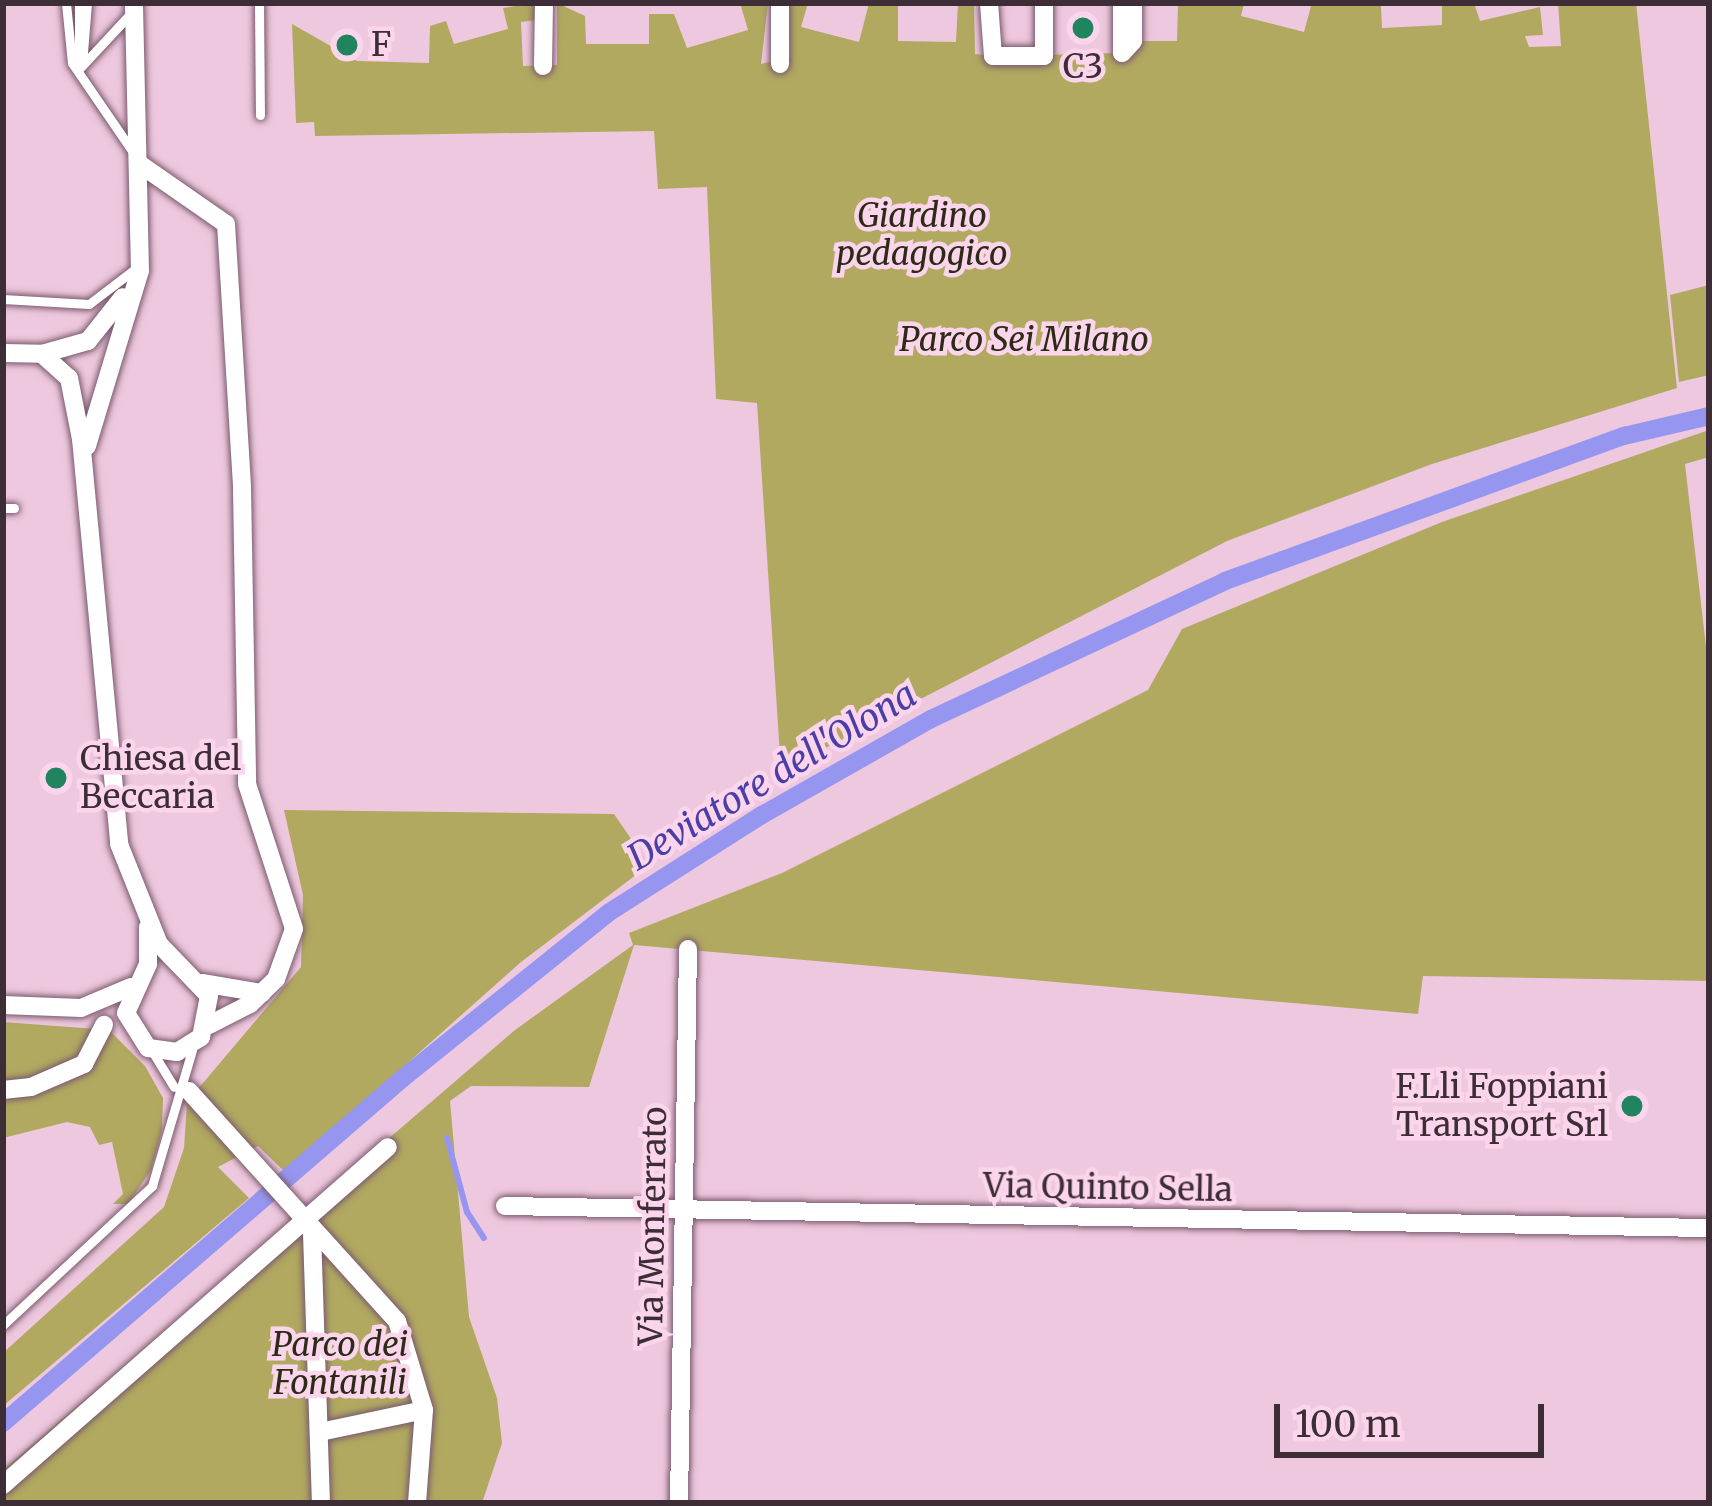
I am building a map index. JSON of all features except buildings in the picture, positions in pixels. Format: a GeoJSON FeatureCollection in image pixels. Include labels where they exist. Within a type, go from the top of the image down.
{"type":"FeatureCollection","features":[{"type":"Feature","properties":{"kind":"street"},"geometry":{"type":"LineString","coordinates":[[543,66],[544,3]]}},
{"type":"Feature","properties":{"kind":"street"},"geometry":{"type":"LineString","coordinates":[[780,3],[780,64]]}},
{"type":"Feature","properties":{"kind":"street"},"geometry":{"type":"LineString","coordinates":[[986,3],[993,56],[1044,56],[1044,3]]}},
{"type":"Feature","properties":{"kind":"street"},"geometry":{"type":"LineString","coordinates":[[985,70],[986,3]]}},
{"type":"Feature","properties":{"kind":"street"},"geometry":{"type":"LineString","coordinates":[[1122,3],[1121,53],[1132,40],[1133,3]]}},
{"type":"Feature","properties":{"kind":"street"},"geometry":{"type":"LineString","coordinates":[[84,463],[138,266],[141,165],[134,6]]}},
{"type":"Feature","properties":{"kind":"street"},"geometry":{"type":"LineString","coordinates":[[3,1005],[81,1008],[129,1027],[148,1048],[176,1052],[262,993],[286,964],[294,929],[247,784],[233,272],[226,224],[141,165]]}},
{"type":"Feature","properties":{"kind":"street"},"geometry":{"type":"LineString","coordinates":[[3,353],[42,354],[94,338],[138,266]]}},
{"type":"Feature","properties":{"kind":"street"},"geometry":{"type":"LineString","coordinates":[[42,354],[69,378],[84,463],[112,804],[148,927],[197,978],[205,1031]]}},
{"type":"Feature","properties":{"kind":"street"},"geometry":{"type":"LineString","coordinates":[[129,1027],[148,927]]}},
{"type":"Feature","properties":{"kind":"street","name":"Via Monferrato"},"geometry":{"type":"LineString","coordinates":[[679,1503],[688,950]]}},
{"type":"Feature","properties":{"kind":"street"},"geometry":{"type":"LineString","coordinates":[[81,1008],[164,967],[262,993]]}},
{"type":"Feature","properties":{"kind":"street"},"geometry":{"type":"LineString","coordinates":[[3,1090],[31,1087],[84,1064],[104,1025]]}},
{"type":"Feature","properties":{"kind":"street"},"geometry":{"type":"LineString","coordinates":[[182,1092],[397,1321],[424,1410],[417,1503]]}},
{"type":"Feature","properties":{"kind":"street"},"geometry":{"type":"LineString","coordinates":[[3,1485],[388,1147]]}},
{"type":"Feature","properties":{"kind":"street","name":"Via Quinto Sella"},"geometry":{"type":"LineString","coordinates":[[505,1206],[1709,1228]]}},
{"type":"Feature","properties":{"kind":"street"},"geometry":{"type":"LineString","coordinates":[[302,1223],[320,1432],[321,1503]]}},
{"type":"Feature","properties":{"kind":"street"},"geometry":{"type":"LineString","coordinates":[[320,1432],[424,1410]]}},
{"type":"Feature","properties":{"kind":"lane"},"geometry":{"type":"LineString","coordinates":[[76,3],[79,69],[141,165]]}},
{"type":"Feature","properties":{"kind":"lane"},"geometry":{"type":"LineString","coordinates":[[259,3],[260,115]]}},
{"type":"Feature","properties":{"kind":"lane"},"geometry":{"type":"LineString","coordinates":[[79,69],[134,6]]}},
{"type":"Feature","properties":{"kind":"lane"},"geometry":{"type":"LineString","coordinates":[[3,299],[88,304],[138,266]]}},
{"type":"Feature","properties":{"kind":"lane"},"geometry":{"type":"LineString","coordinates":[[3,1325],[152,1186],[205,1031]]}},
{"type":"Feature","properties":{"kind":"lane"},"geometry":{"type":"LineString","coordinates":[[148,1048],[182,1092]]}},
{"type":"Feature","properties":{"kind":"green space","name":"Parco Sei Milano"},"geometry":{"type":"Polygon","coordinates":[[[536,3],[536,20],[521,22],[523,66],[557,65],[557,3],[585,16],[586,44],[649,44],[649,14],[674,14],[687,48],[748,30],[740,3],[768,3],[761,64],[790,57],[789,3],[808,3],[801,27],[859,42],[869,3],[898,3],[898,41],[956,42],[958,3],[974,3],[975,54],[993,56],[1121,53],[1133,41],[1177,41],[1178,3],[1244,3],[1241,16],[1304,32],[1311,6],[1381,6],[1382,28],[1442,25],[1442,3],[1474,3],[1480,21],[1540,7],[1543,35],[1525,36],[1529,47],[1561,46],[1558,3],[1636,3],[1677,388],[1432,464],[1227,541],[781,771],[757,403],[716,399],[707,187],[658,189],[654,131],[315,136],[314,122],[296,123],[292,24],[357,61],[429,63],[430,26],[446,21],[454,44],[508,29],[503,8],[536,3]]]}},
{"type":"Feature","properties":{"kind":"green space"},"geometry":{"type":"Polygon","coordinates":[[[1709,285],[1709,375],[1679,382],[1670,295],[1709,285]]]}},
{"type":"Feature","properties":{"kind":"green space","name":"Parco dei Fontanili"},"geometry":{"type":"Polygon","coordinates":[[[1709,430],[1709,457],[1685,464],[1709,673],[1709,981],[1423,976],[1418,1014],[634,945],[589,1087],[471,1086],[450,1101],[469,1317],[497,1398],[502,1443],[482,1503],[3,1503],[3,1470],[515,1030],[633,945],[629,933],[782,873],[1148,690],[1182,629],[1442,522],[1709,430]]]}},
{"type":"Feature","properties":{"kind":"green space"},"geometry":{"type":"Polygon","coordinates":[[[284,810],[614,814],[649,865],[521,962],[285,1172],[258,1146],[218,1167],[249,1198],[3,1406],[3,1353],[164,1207],[184,1148],[187,1102],[301,967],[303,895],[284,810]]]}},
{"type":"Feature","properties":{"kind":"green space"},"geometry":{"type":"Polygon","coordinates":[[[3,1022],[109,1030],[145,1066],[163,1098],[162,1130],[151,1170],[128,1204],[113,1204],[123,1194],[112,1142],[99,1145],[90,1127],[67,1122],[3,1138],[3,1022]]]}},
{"type":"Feature","properties":{"kind":"waterway","name":"Deviatore dell'Olona"},"geometry":{"type":"LineString","coordinates":[[3,1423],[403,1078],[608,913],[762,815],[931,719],[1225,581],[1624,436],[1709,416]]}},
{"type":"Feature","properties":{"kind":"waterway"},"geometry":{"type":"LineString","coordinates":[[447,1138],[467,1212],[484,1238]]}},
{"type":"Feature","properties":{"kind":"place","name":"C3"},"geometry":{"type":"Point","coordinates":[1083,28]}},
{"type":"Feature","properties":{"kind":"place","name":"F"},"geometry":{"type":"Point","coordinates":[347,45]}},
{"type":"Feature","properties":{"kind":"place","name":"Chiesa del Beccaria"},"geometry":{"type":"Point","coordinates":[56,778]}},
{"type":"Feature","properties":{"kind":"place","name":"F.Lli Foppiani Transport Srl"},"geometry":{"type":"Point","coordinates":[1632,1106]}},
{"type":"Feature","properties":{"kind":"park label","name":"Giardino pedagogico"},"geometry":{"type":"Point","coordinates":[922,235]}}]}
